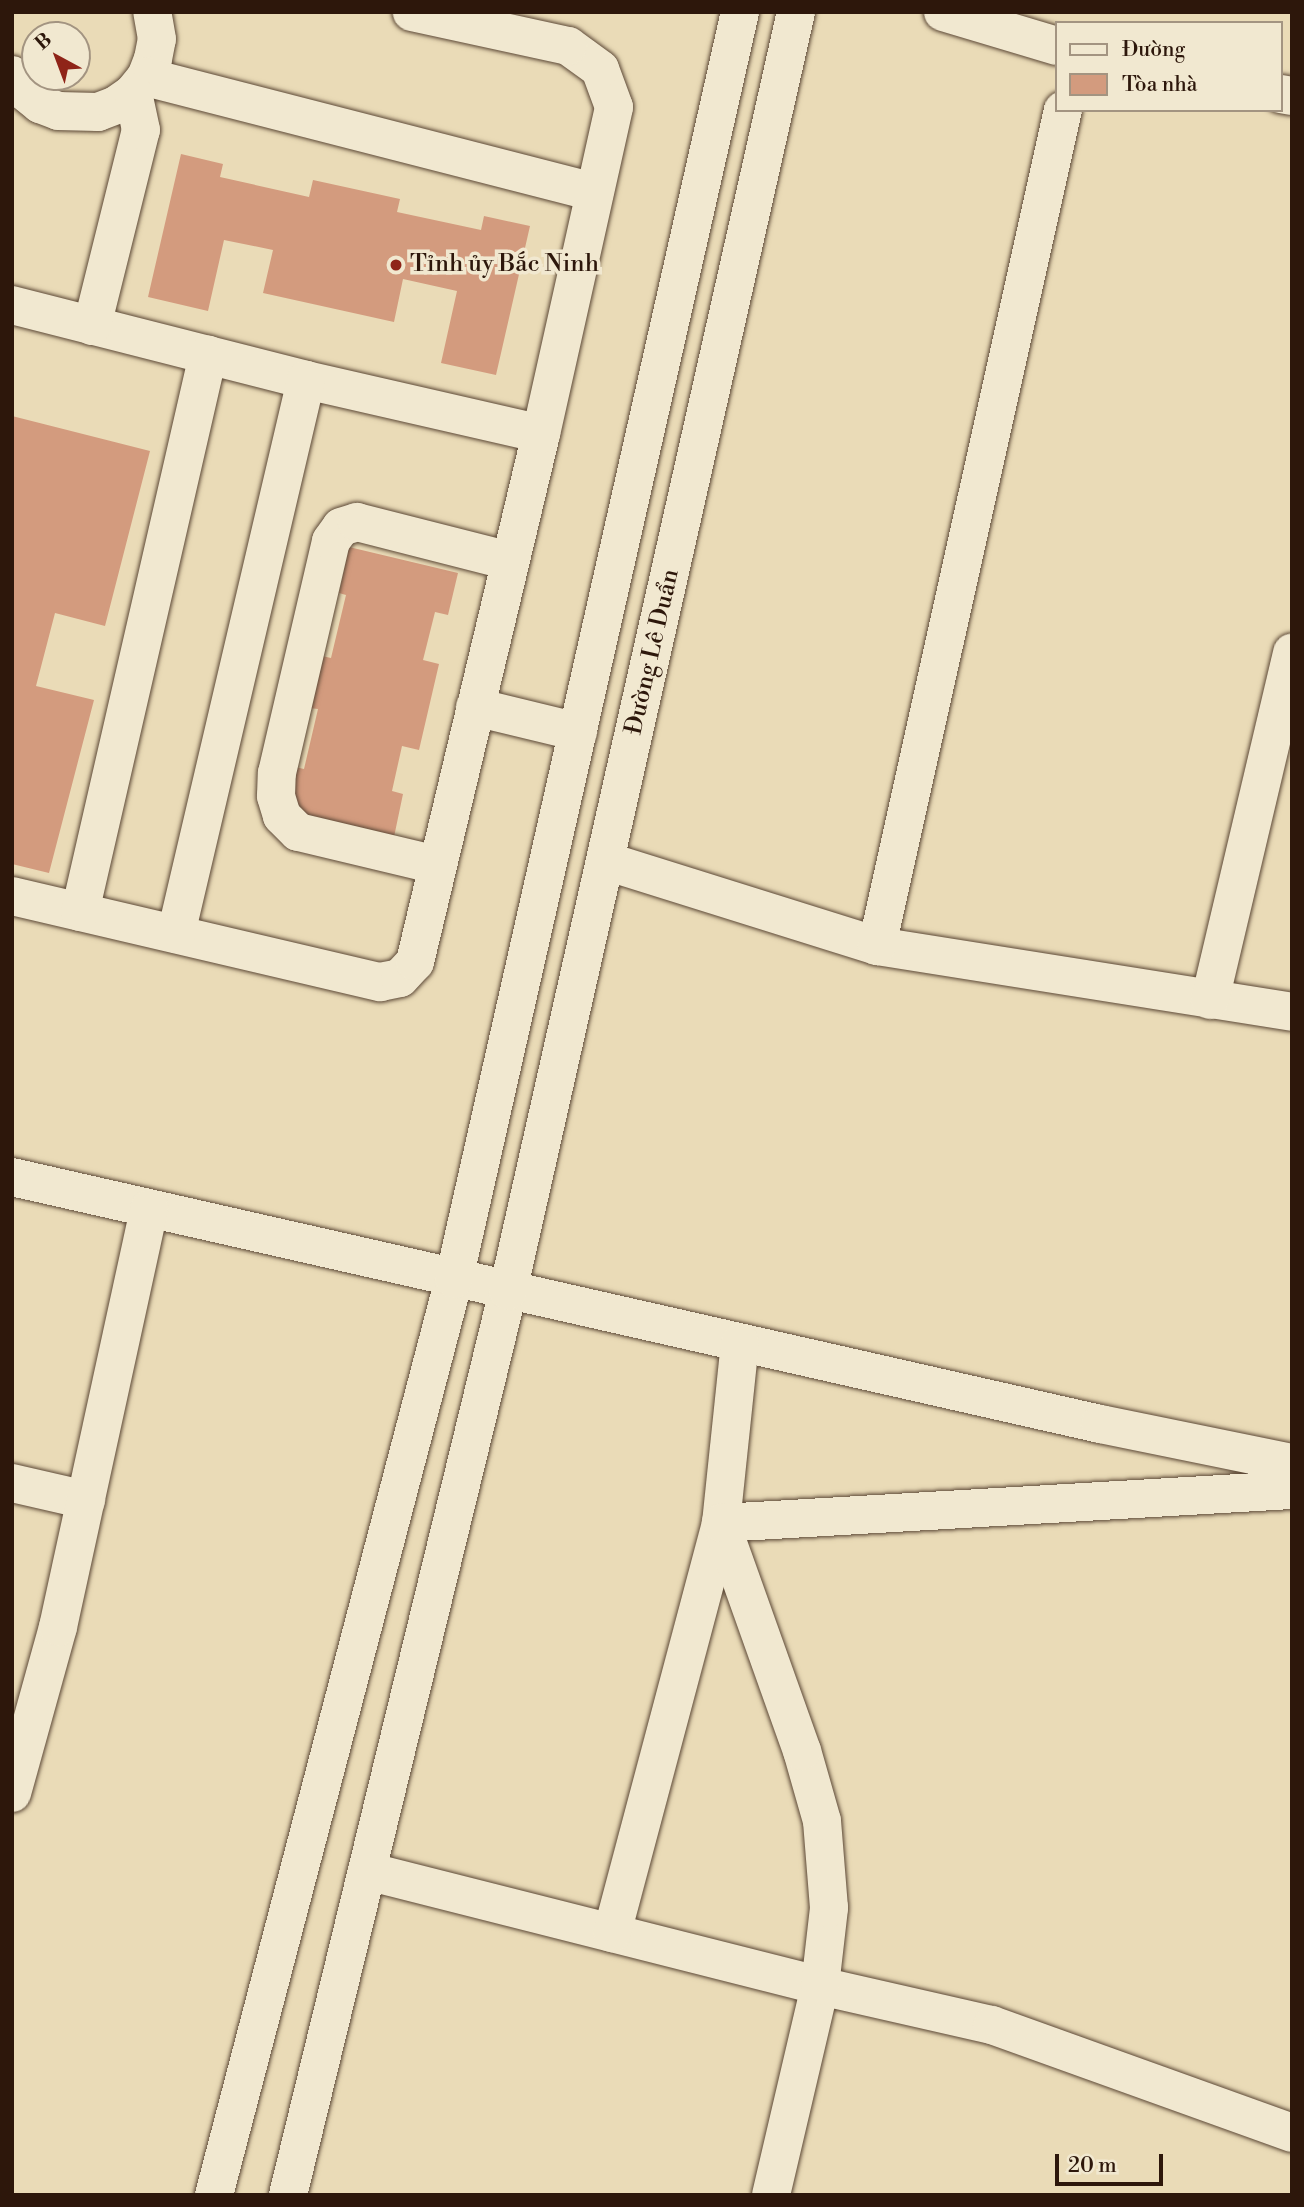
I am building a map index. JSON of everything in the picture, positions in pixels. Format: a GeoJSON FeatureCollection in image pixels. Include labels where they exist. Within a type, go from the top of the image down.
{"type":"FeatureCollection","features":[{"type":"Feature","properties":{"kind":"street"},"geometry":{"type":"LineString","coordinates":[[92,326],[141,130],[139,85],[157,39],[152,12]]}},
{"type":"Feature","properties":{"kind":"street"},"geometry":{"type":"LineString","coordinates":[[12,896],[380,982],[401,978],[415,962],[541,434],[614,107],[600,69],[568,46],[412,12]]}},
{"type":"Feature","properties":{"kind":"street"},"geometry":{"type":"LineString","coordinates":[[214,2195],[454,1279],[740,12]]}},
{"type":"Feature","properties":{"kind":"street","name":"Đường Lê Duẩn"},"geometry":{"type":"LineString","coordinates":[[288,2195],[508,1292],[796,12]]}},
{"type":"Feature","properties":{"kind":"street"},"geometry":{"type":"LineString","coordinates":[[943,12],[1056,46]]}},
{"type":"Feature","properties":{"kind":"street"},"geometry":{"type":"LineString","coordinates":[[12,75],[40,104],[58,111],[98,112],[116,105],[139,85]]}},
{"type":"Feature","properties":{"kind":"street"},"geometry":{"type":"LineString","coordinates":[[139,85],[594,192]]}},
{"type":"Feature","properties":{"kind":"street"},"geometry":{"type":"LineString","coordinates":[[877,946],[1063,112]]}},
{"type":"Feature","properties":{"kind":"street"},"geometry":{"type":"LineString","coordinates":[[12,305],[306,380],[541,434]]}},
{"type":"Feature","properties":{"kind":"street"},"geometry":{"type":"LineString","coordinates":[[80,912],[208,355]]}},
{"type":"Feature","properties":{"kind":"street"},"geometry":{"type":"LineString","coordinates":[[176,934],[306,380]]}},
{"type":"Feature","properties":{"kind":"street"},"geometry":{"type":"LineString","coordinates":[[437,865],[298,832],[282,816],[276,796],[277,773],[331,541],[341,527],[357,522],[510,561]]}},
{"type":"Feature","properties":{"kind":"street"},"geometry":{"type":"LineString","coordinates":[[1210,1000],[1292,653]]}},
{"type":"Feature","properties":{"kind":"street"},"geometry":{"type":"LineString","coordinates":[[240,659],[300,673]]}},
{"type":"Feature","properties":{"kind":"street"},"geometry":{"type":"LineString","coordinates":[[475,707],[578,732]]}},
{"type":"Feature","properties":{"kind":"street"},"geometry":{"type":"LineString","coordinates":[[606,861],[877,946],[1292,1012]]}},
{"type":"Feature","properties":{"kind":"street"},"geometry":{"type":"LineString","coordinates":[[12,1177],[508,1292],[1100,1424],[1292,1462]]}},
{"type":"Feature","properties":{"kind":"street"},"geometry":{"type":"LineString","coordinates":[[12,1793],[22,1722],[58,1627],[149,1209]]}},
{"type":"Feature","properties":{"kind":"street"},"geometry":{"type":"LineString","coordinates":[[612,1933],[721,1524],[740,1343]]}},
{"type":"Feature","properties":{"kind":"street"},"geometry":{"type":"LineString","coordinates":[[12,1483],[86,1500]]}},
{"type":"Feature","properties":{"kind":"street"},"geometry":{"type":"LineString","coordinates":[[721,1524],[1292,1490]]}},
{"type":"Feature","properties":{"kind":"street"},"geometry":{"type":"LineString","coordinates":[[721,1524],[802,1751],[822,1821],[829,1908],[820,1986],[771,2195]]}},
{"type":"Feature","properties":{"kind":"street"},"geometry":{"type":"LineString","coordinates":[[367,1871],[820,1986],[992,2025],[1292,2133]]}},
{"type":"Feature","properties":{"kind":"building","name":"Tỉnh ủy Bắc Ninh"},"geometry":{"type":"Polygon","coordinates":[[[181,154],[223,164],[220,177],[309,197],[313,180],[400,199],[397,212],[481,230],[484,216],[530,226],[496,375],[441,363],[457,291],[403,279],[394,322],[263,293],[273,250],[224,240],[208,311],[148,297],[181,154]]]}},
{"type":"Feature","properties":{"kind":"building"},"geometry":{"type":"Polygon","coordinates":[[[12,416],[150,451],[105,626],[55,613],[36,686],[94,700],[49,873],[12,864],[12,416]]]}},
{"type":"Feature","properties":{"kind":"building"},"geometry":{"type":"Polygon","coordinates":[[[349,547],[458,573],[448,615],[435,612],[423,660],[439,664],[419,750],[402,746],[392,791],[403,794],[394,837],[284,812],[295,767],[304,769],[318,709],[309,708],[322,656],[331,658],[346,595],[339,593],[349,547]]]}},
{"type":"Feature","properties":{"kind":"place","name":"Tỉnh ủy Bắc Ninh"},"geometry":{"type":"Point","coordinates":[396,265]}}]}
